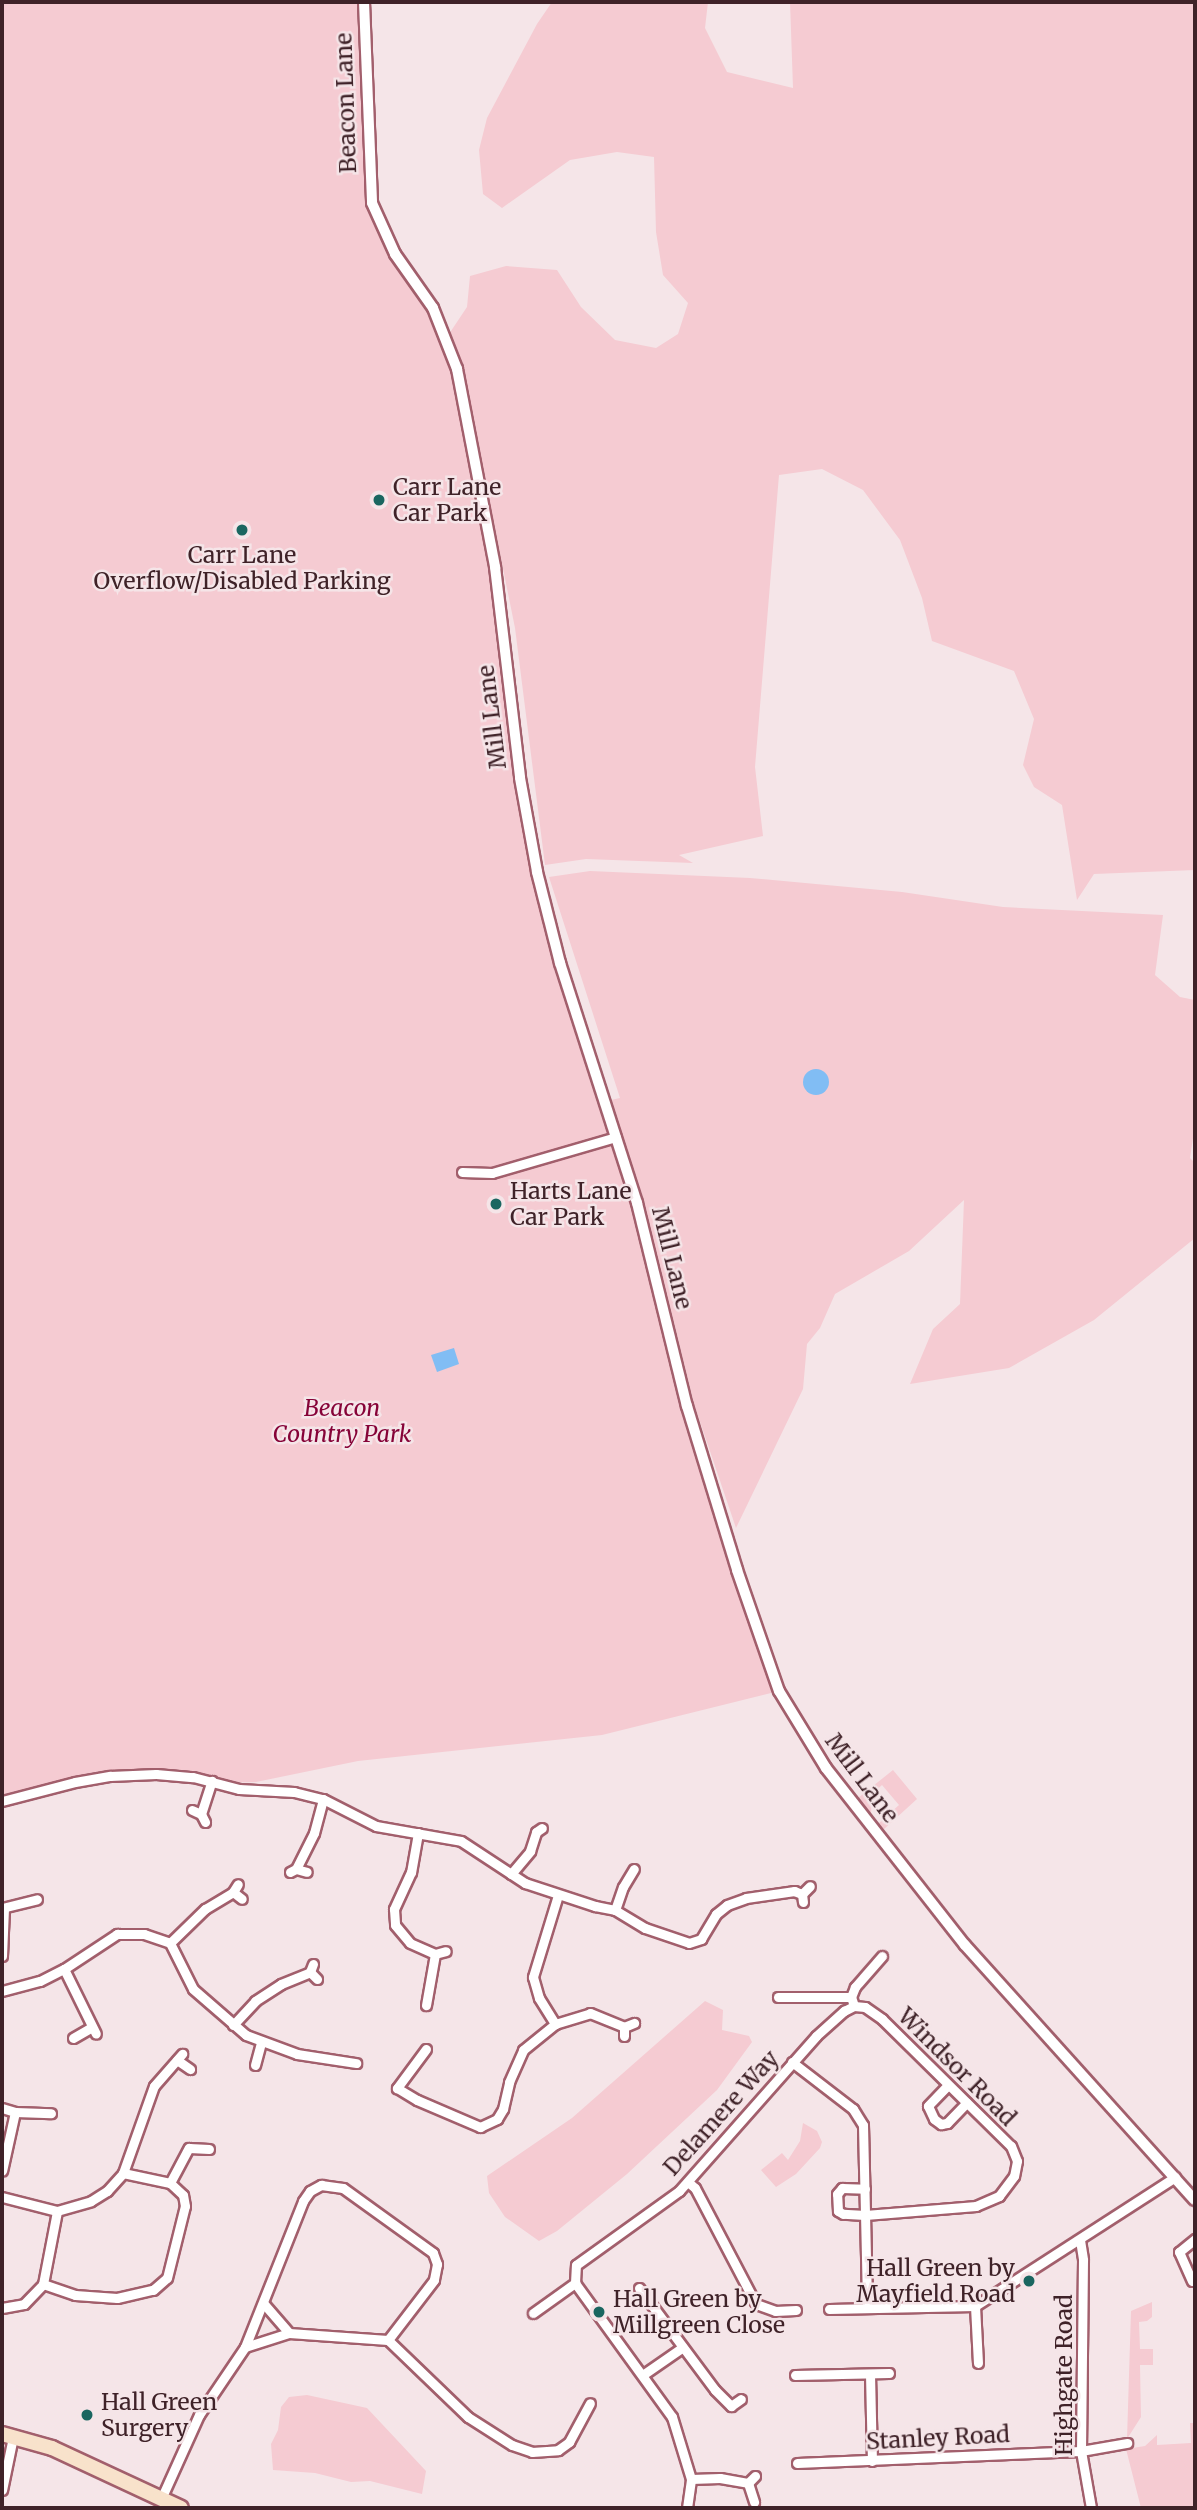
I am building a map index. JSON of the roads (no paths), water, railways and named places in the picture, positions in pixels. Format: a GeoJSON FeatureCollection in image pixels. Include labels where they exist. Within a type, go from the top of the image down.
{"type":"FeatureCollection","features":[{"type":"Feature","properties":{"kind":"main road"},"geometry":{"type":"LineString","coordinates":[[7,2436],[52,2448],[181,2508]]}},
{"type":"Feature","properties":{"kind":"street","name":"Beacon Lane"},"geometry":{"type":"LineString","coordinates":[[364,2],[372,202]]}},
{"type":"Feature","properties":{"kind":"street","name":"Mill Lane"},"geometry":{"type":"LineString","coordinates":[[372,202],[395,254],[433,308],[457,369],[495,567],[520,778],[537,872],[560,963],[637,1203],[687,1406],[737,1570],[779,1691],[826,1768],[974,1956],[1195,2200]]}},
{"type":"Feature","properties":{"kind":"street"},"geometry":{"type":"LineString","coordinates":[[462,1172],[492,1172],[616,1137]]}},
{"type":"Feature","properties":{"kind":"street"},"geometry":{"type":"LineString","coordinates":[[2,1801],[110,1776],[156,1774],[212,1781],[239,1789],[294,1792],[323,1799],[376,1826],[461,1841],[524,1883],[615,1910],[645,1928],[696,1943],[716,1914],[727,1905],[746,1898],[794,1891],[802,1898],[810,1886]]}},
{"type":"Feature","properties":{"kind":"street"},"geometry":{"type":"LineString","coordinates":[[199,1816],[212,1781]]}},
{"type":"Feature","properties":{"kind":"street"},"geometry":{"type":"LineString","coordinates":[[307,1872],[293,1871],[314,1833],[323,1799]]}},
{"type":"Feature","properties":{"kind":"street"},"geometry":{"type":"LineString","coordinates":[[511,1874],[530,1851],[536,1832],[542,1827]]}},
{"type":"Feature","properties":{"kind":"street"},"geometry":{"type":"LineString","coordinates":[[418,1833],[414,1864],[394,1909],[395,1925],[410,1943],[435,1954],[446,1951]]}},
{"type":"Feature","properties":{"kind":"street"},"geometry":{"type":"LineString","coordinates":[[615,1910],[623,1887],[635,1868]]}},
{"type":"Feature","properties":{"kind":"street"},"geometry":{"type":"LineString","coordinates":[[170,1943],[205,1909],[236,1888],[242,1899]]}},
{"type":"Feature","properties":{"kind":"street"},"geometry":{"type":"LineString","coordinates":[[555,2024],[538,1998],[533,1977],[558,1895]]}},
{"type":"Feature","properties":{"kind":"street"},"geometry":{"type":"LineString","coordinates":[[2,1956],[3,1908],[37,1899]]}},
{"type":"Feature","properties":{"kind":"street"},"geometry":{"type":"LineString","coordinates":[[2,1991],[20,1988],[64,1969],[117,1934],[144,1934],[170,1943],[193,1989],[233,2025],[261,2042],[297,2054],[356,2063]]}},
{"type":"Feature","properties":{"kind":"street"},"geometry":{"type":"LineString","coordinates":[[424,2002],[435,1954]]}},
{"type":"Feature","properties":{"kind":"street","name":"Delamere Way"},"geometry":{"type":"LineString","coordinates":[[575,2283],[576,2265],[582,2258],[688,2182],[792,2062],[853,2002],[855,1987],[882,1956]]}},
{"type":"Feature","properties":{"kind":"street"},"geometry":{"type":"LineString","coordinates":[[64,1969],[94,2031],[73,2038]]}},
{"type":"Feature","properties":{"kind":"street"},"geometry":{"type":"LineString","coordinates":[[233,2025],[255,2001],[281,1984],[313,1972]]}},
{"type":"Feature","properties":{"kind":"street"},"geometry":{"type":"LineString","coordinates":[[778,1997],[853,2002]]}},
{"type":"Feature","properties":{"kind":"street","name":"Windsor Road"},"geometry":{"type":"LineString","coordinates":[[853,2002],[882,2019],[1011,2146],[1017,2161],[1014,2176],[999,2196],[976,2206],[865,2215]]}},
{"type":"Feature","properties":{"kind":"street"},"geometry":{"type":"LineString","coordinates":[[426,2050],[394,2087],[469,2125],[489,2125],[503,2109],[509,2082],[523,2050],[555,2024],[590,2014],[624,2031],[634,2024]]}},
{"type":"Feature","properties":{"kind":"street"},"geometry":{"type":"LineString","coordinates":[[255,2065],[261,2042]]}},
{"type":"Feature","properties":{"kind":"street"},"geometry":{"type":"LineString","coordinates":[[2,2197],[57,2211],[91,2201],[107,2191],[123,2173],[154,2086],[179,2057],[190,2069]]}},
{"type":"Feature","properties":{"kind":"street"},"geometry":{"type":"LineString","coordinates":[[792,2062],[859,2116],[863,2125],[867,2308]]}},
{"type":"Feature","properties":{"kind":"street"},"geometry":{"type":"LineString","coordinates":[[948,2085],[928,2106],[934,2119],[941,2124],[947,2123],[966,2103]]}},
{"type":"Feature","properties":{"kind":"street"},"geometry":{"type":"LineString","coordinates":[[2,2108],[15,2112],[51,2113]]}},
{"type":"Feature","properties":{"kind":"street"},"geometry":{"type":"LineString","coordinates":[[2,2171],[15,2112]]}},
{"type":"Feature","properties":{"kind":"street"},"geometry":{"type":"LineString","coordinates":[[170,2183],[186,2143],[209,2149]]}},
{"type":"Feature","properties":{"kind":"street"},"geometry":{"type":"LineString","coordinates":[[43,2284],[75,2295],[117,2298],[143,2293],[160,2285],[170,2272],[185,2206],[183,2195],[170,2183],[123,2173]]}},
{"type":"Feature","properties":{"kind":"street"},"geometry":{"type":"LineString","coordinates":[[829,2309],[975,2306],[1174,2177]]}},
{"type":"Feature","properties":{"kind":"street"},"geometry":{"type":"LineString","coordinates":[[688,2182],[695,2188],[756,2304],[775,2311],[796,2310]]}},
{"type":"Feature","properties":{"kind":"street"},"geometry":{"type":"LineString","coordinates":[[162,2499],[199,2415],[245,2347],[303,2201],[310,2191],[321,2185],[332,2184],[354,2195],[433,2253],[437,2264],[434,2280],[388,2340]]}},
{"type":"Feature","properties":{"kind":"street"},"geometry":{"type":"LineString","coordinates":[[865,2189],[842,2189],[837,2194],[838,2211],[843,2214],[865,2215]]}},
{"type":"Feature","properties":{"kind":"street"},"geometry":{"type":"LineString","coordinates":[[2,2308],[24,2304],[43,2284],[57,2211]]}},
{"type":"Feature","properties":{"kind":"street"},"geometry":{"type":"LineString","coordinates":[[1192,2280],[1177,2248],[1195,2239]]}},
{"type":"Feature","properties":{"kind":"street","name":"Highgate Road"},"geometry":{"type":"LineString","coordinates":[[1080,2240],[1083,2260],[1081,2451],[1091,2508]]}},
{"type":"Feature","properties":{"kind":"street"},"geometry":{"type":"LineString","coordinates":[[533,2314],[575,2283],[644,2374],[672,2417],[691,2479],[687,2508]]}},
{"type":"Feature","properties":{"kind":"street"},"geometry":{"type":"LineString","coordinates":[[638,2286],[732,2410],[741,2399]]}},
{"type":"Feature","properties":{"kind":"street"},"geometry":{"type":"LineString","coordinates":[[264,2304],[289,2333]]}},
{"type":"Feature","properties":{"kind":"street"},"geometry":{"type":"LineString","coordinates":[[975,2306],[978,2363]]}},
{"type":"Feature","properties":{"kind":"street"},"geometry":{"type":"LineString","coordinates":[[245,2347],[289,2333],[388,2340],[468,2417],[512,2445],[532,2452],[558,2450],[569,2442],[590,2403]]}},
{"type":"Feature","properties":{"kind":"street"},"geometry":{"type":"LineString","coordinates":[[644,2374],[683,2347]]}},
{"type":"Feature","properties":{"kind":"street"},"geometry":{"type":"LineString","coordinates":[[795,2375],[888,2373]]}},
{"type":"Feature","properties":{"kind":"street"},"geometry":{"type":"LineString","coordinates":[[870,2374],[872,2461]]}},
{"type":"Feature","properties":{"kind":"street"},"geometry":{"type":"LineString","coordinates":[[2,2490],[7,2436]]}},
{"type":"Feature","properties":{"kind":"street","name":"Stanley Road"},"geometry":{"type":"LineString","coordinates":[[797,2463],[1081,2451],[1127,2443]]}},
{"type":"Feature","properties":{"kind":"street"},"geometry":{"type":"LineString","coordinates":[[748,2483],[755,2476]]}},
{"type":"Feature","properties":{"kind":"street"},"geometry":{"type":"LineString","coordinates":[[691,2479],[720,2478],[748,2483]]}},
{"type":"Feature","properties":{"kind":"street"},"geometry":{"type":"LineString","coordinates":[[748,2483],[754,2502]]}},
{"type":"Feature","properties":{"kind":"water"},"geometry":{"type":"Polygon","coordinates":[[[816,1069],[825,1073],[829,1082],[825,1091],[816,1095],[807,1091],[803,1082],[807,1073],[816,1069]]]}},
{"type":"Feature","properties":{"kind":"water"},"geometry":{"type":"Polygon","coordinates":[[[454,1348],[459,1364],[437,1372],[431,1355],[454,1348]]]}},
{"type":"Feature","properties":{"kind":"place","name":"Carr Lane Car Park"},"geometry":{"type":"Point","coordinates":[379,500]}},
{"type":"Feature","properties":{"kind":"place","name":"Carr Lane Overflow/Disabled Parking"},"geometry":{"type":"Point","coordinates":[242,530]}},
{"type":"Feature","properties":{"kind":"place","name":"Harts Lane Car Park"},"geometry":{"type":"Point","coordinates":[496,1204]}},
{"type":"Feature","properties":{"kind":"place","name":"Hall Green by Mayfield Road"},"geometry":{"type":"Point","coordinates":[1029,2281]}},
{"type":"Feature","properties":{"kind":"place","name":"Hall Green by Millgreen Close"},"geometry":{"type":"Point","coordinates":[599,2312]}},
{"type":"Feature","properties":{"kind":"place","name":"Hall Green Surgery"},"geometry":{"type":"Point","coordinates":[87,2415]}},
{"type":"Feature","properties":{"kind":"park label","name":"Beacon Country Park"},"geometry":{"type":"Point","coordinates":[342,1421]}}]}
